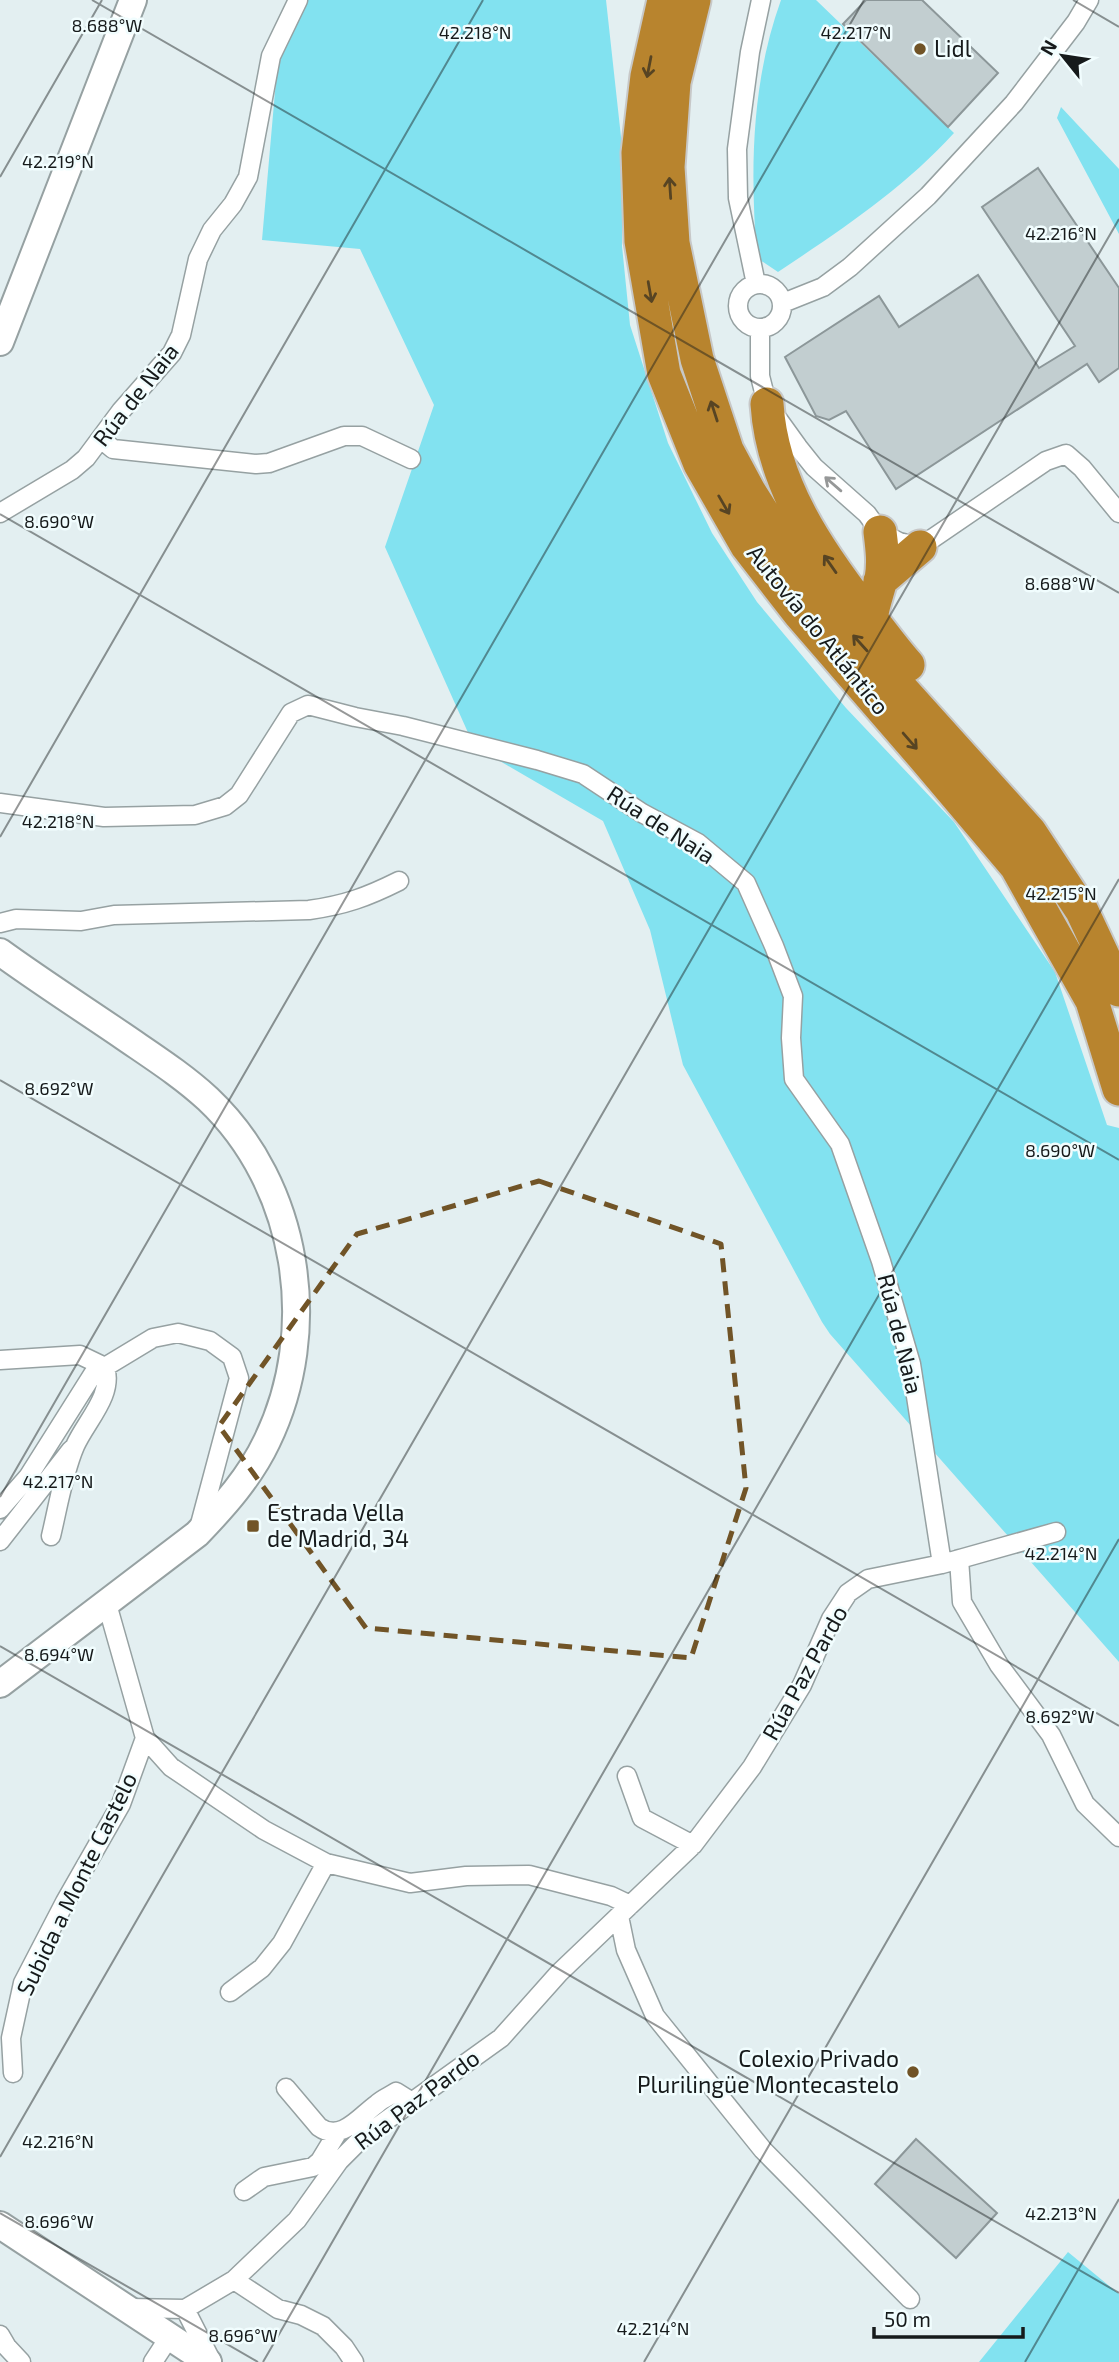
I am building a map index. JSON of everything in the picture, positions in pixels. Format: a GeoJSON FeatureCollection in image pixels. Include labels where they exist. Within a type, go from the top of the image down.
{"type":"FeatureCollection","features":[{"type":"Feature","properties":{"kind":"highway","name":"Autovía do Atlántico"},"geometry":{"type":"LineString","coordinates":[[664,0],[647,76],[638,153],[641,241],[664,374],[700,464],[747,545],[799,613],[1016,866],[1092,1000],[1119,1089]]}},
{"type":"Feature","properties":{"kind":"highway","name":"Autovía do Atlántico"},"geometry":{"type":"LineString","coordinates":[[694,0],[674,82],[668,167],[673,243],[697,359],[727,450],[783,545],[842,623],[1030,832],[1082,911],[1119,990]]}},
{"type":"Feature","properties":{"kind":"highway"},"geometry":{"type":"LineString","coordinates":[[767,404],[775,456],[791,497],[818,547],[891,646],[1052,832],[1106,919],[1119,963]]}},
{"type":"Feature","properties":{"kind":"highway"},"geometry":{"type":"LineString","coordinates":[[871,618],[883,554],[880,532]]}},
{"type":"Feature","properties":{"kind":"highway"},"geometry":{"type":"LineString","coordinates":[[880,581],[920,547]]}},
{"type":"Feature","properties":{"kind":"main road"},"geometry":{"type":"LineString","coordinates":[[0,342],[133,0]]}},
{"type":"Feature","properties":{"kind":"main road"},"geometry":{"type":"LineString","coordinates":[[0,952],[168,1066],[208,1100],[235,1130],[257,1163],[279,1212],[290,1246],[296,1285],[292,1366],[281,1407],[266,1444],[224,1507],[197,1534],[0,1684]]}},
{"type":"Feature","properties":{"kind":"main road"},"geometry":{"type":"LineString","coordinates":[[0,2225],[210,2362]]}},
{"type":"Feature","properties":{"kind":"street","name":"Rúa de Naia"},"geometry":{"type":"LineString","coordinates":[[0,513],[72,470],[86,458],[121,411],[172,353],[181,335],[198,259],[212,230],[233,204],[247,177],[271,56],[298,0]]}},
{"type":"Feature","properties":{"kind":"street"},"geometry":{"type":"LineString","coordinates":[[756,284],[738,198],[737,149],[750,52],[761,0]]}},
{"type":"Feature","properties":{"kind":"street"},"geometry":{"type":"LineString","coordinates":[[783,303],[823,287],[841,274],[928,196],[1014,103],[1076,22],[1089,0]]}},
{"type":"Feature","properties":{"kind":"street"},"geometry":{"type":"LineString","coordinates":[[764,283],[774,288],[783,303],[780,316],[771,326],[760,330],[748,326],[740,318],[737,309],[739,298],[747,288],[756,284],[764,283]]}},
{"type":"Feature","properties":{"kind":"street"},"geometry":{"type":"LineString","coordinates":[[760,330],[760,376],[767,404],[814,467],[867,514],[880,532],[920,547],[1046,461],[1066,454],[1082,468],[1119,513]]}},
{"type":"Feature","properties":{"kind":"street"},"geometry":{"type":"LineString","coordinates":[[101,439],[113,449],[256,464],[269,463],[344,436],[362,436],[411,458]]}},
{"type":"Feature","properties":{"kind":"street","name":"Rúa de Naia"},"geometry":{"type":"LineString","coordinates":[[0,803],[104,817],[195,815],[225,806],[239,795],[291,713],[308,705],[416,729],[537,760],[583,775],[642,813],[698,843],[746,883],[793,996],[791,1038],[794,1079],[840,1144],[881,1261],[911,1364],[951,1562],[962,1602],[999,1665],[1051,1735],[1085,1804],[1119,1837]]}},
{"type":"Feature","properties":{"kind":"street"},"geometry":{"type":"LineString","coordinates":[[0,923],[16,919],[81,921],[114,915],[341,906],[399,881]]}},
{"type":"Feature","properties":{"kind":"street"},"geometry":{"type":"LineString","coordinates":[[0,1509],[28,1477],[93,1374],[153,1338],[178,1333],[210,1340],[232,1357],[239,1378],[197,1534]]}},
{"type":"Feature","properties":{"kind":"street"},"geometry":{"type":"LineString","coordinates":[[0,1360],[80,1355],[106,1367]]}},
{"type":"Feature","properties":{"kind":"street"},"geometry":{"type":"LineString","coordinates":[[0,1541],[75,1445],[94,1414],[106,1387],[106,1367]]}},
{"type":"Feature","properties":{"kind":"street"},"geometry":{"type":"LineString","coordinates":[[51,1536],[75,1445]]}},
{"type":"Feature","properties":{"kind":"street","name":"Rúa Paz Pardo"},"geometry":{"type":"LineString","coordinates":[[184,2309],[234,2280],[297,2220],[339,2161],[363,2137],[501,2038],[559,1973],[693,1845],[752,1767],[802,1685],[831,1619],[848,1593],[867,1579],[951,1562],[1056,1532]]}},
{"type":"Feature","properties":{"kind":"street","name":"Subida a Monte Castelo"},"geometry":{"type":"LineString","coordinates":[[107,1604],[145,1738],[171,1768],[264,1830],[326,1863],[410,1883],[466,1876],[528,1875],[611,1896],[625,1911]]}},
{"type":"Feature","properties":{"kind":"street","name":"Subida a Monte Castelo"},"geometry":{"type":"LineString","coordinates":[[13,2073],[11,2038],[23,1983],[121,1804],[145,1738]]}},
{"type":"Feature","properties":{"kind":"street"},"geometry":{"type":"LineString","coordinates":[[627,1776],[642,1818],[693,1845]]}},
{"type":"Feature","properties":{"kind":"street"},"geometry":{"type":"LineString","coordinates":[[230,1992],[262,1968],[282,1944],[326,1863]]}},
{"type":"Feature","properties":{"kind":"street"},"geometry":{"type":"LineString","coordinates":[[625,1911],[626,1950],[655,2016],[763,2150],[910,2299]]}},
{"type":"Feature","properties":{"kind":"street"},"geometry":{"type":"LineString","coordinates":[[286,2088],[325,2132],[337,2133],[352,2126],[378,2102],[397,2092],[412,2102]]}},
{"type":"Feature","properties":{"kind":"street"},"geometry":{"type":"LineString","coordinates":[[244,2191],[264,2177],[313,2167],[320,2161],[337,2133]]}},
{"type":"Feature","properties":{"kind":"street"},"geometry":{"type":"LineString","coordinates":[[234,2280],[278,2309],[301,2315],[323,2326],[344,2347],[354,2362]]}},
{"type":"Feature","properties":{"kind":"street"},"geometry":{"type":"LineString","coordinates":[[125,2308],[184,2309],[210,2362]]}},
{"type":"Feature","properties":{"kind":"street"},"geometry":{"type":"LineString","coordinates":[[0,2335],[21,2362]]}},
{"type":"Feature","properties":{"kind":"street"},"geometry":{"type":"LineString","coordinates":[[153,2362],[170,2336]]}},
{"type":"Feature","properties":{"kind":"highlighted area"},"geometry":{"type":"Polygon","coordinates":[[[539,1181],[721,1244],[746,1488],[691,1658],[366,1628],[219,1426],[357,1234],[539,1181]]]}},
{"type":"Feature","properties":{"kind":"shaded area"},"geometry":{"type":"Polygon","coordinates":[[[291,0],[606,0],[622,146],[622,246],[630,325],[668,443],[712,533],[757,602],[846,708],[954,822],[1055,972],[1107,1125],[1119,1128],[1119,1662],[822,1322],[683,1065],[650,930],[603,821],[474,746],[385,547],[434,405],[360,249],[262,240],[277,69],[291,0]]]}},
{"type":"Feature","properties":{"kind":"shaded area"},"geometry":{"type":"Polygon","coordinates":[[[781,0],[816,0],[954,133],[893,191],[778,272],[757,258],[754,160],[758,95],[771,31],[781,0]]]}},
{"type":"Feature","properties":{"kind":"shaded area"},"geometry":{"type":"Polygon","coordinates":[[[1061,107],[1119,169],[1119,234],[1057,118],[1061,107]]]}},
{"type":"Feature","properties":{"kind":"shaded area"},"geometry":{"type":"Polygon","coordinates":[[[1068,2252],[1119,2294],[1119,2362],[979,2362],[1068,2252]]]}},
{"type":"Feature","properties":{"kind":"building","name":"Lidl"},"geometry":{"type":"Polygon","coordinates":[[[866,0],[922,0],[998,73],[948,127],[843,24],[866,0]]]}},
{"type":"Feature","properties":{"kind":"building"},"geometry":{"type":"Polygon","coordinates":[[[1038,168],[1119,288],[1119,368],[1099,382],[1087,364],[896,489],[846,411],[829,420],[816,416],[785,357],[879,296],[899,327],[978,275],[1039,368],[1075,346],[982,207],[1038,168]]]}},
{"type":"Feature","properties":{"kind":"building"},"geometry":{"type":"Polygon","coordinates":[[[916,2139],[997,2213],[956,2258],[875,2184],[916,2139]]]}},
{"type":"Feature","properties":{"kind":"place","name":"Lidl"},"geometry":{"type":"Point","coordinates":[920,49]}},
{"type":"Feature","properties":{"kind":"place","name":"Estrada Vella de Madrid, 34"},"geometry":{"type":"Point","coordinates":[253,1526]}},
{"type":"Feature","properties":{"kind":"place","name":"Colexio Privado Plurilingüe Montecastelo"},"geometry":{"type":"Point","coordinates":[913,2072]}}]}
